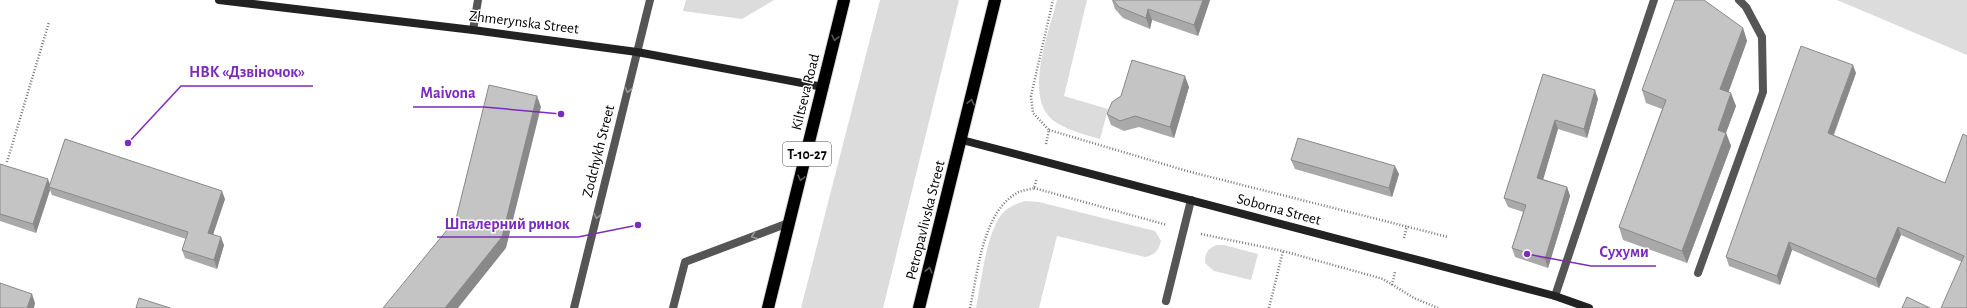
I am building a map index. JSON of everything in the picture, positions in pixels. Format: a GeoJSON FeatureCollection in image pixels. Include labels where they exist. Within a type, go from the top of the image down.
{"type":"FeatureCollection","features":[{"type":"Feature","properties":{"kind":"highway","name":"Kiltseva Road"},"geometry":{"type":"LineString","coordinates":[[768,308],[791,222],[844,0]]}},
{"type":"Feature","properties":{"kind":"highway","name":"Petropavlivska Street"},"geometry":{"type":"LineString","coordinates":[[919,308],[962,140],[995,0]]}},
{"type":"Feature","properties":{"kind":"main road","name":"Zhmerynska Street"},"geometry":{"type":"LineString","coordinates":[[219,0],[473,30],[637,52],[823,87]]}},
{"type":"Feature","properties":{"kind":"main road","name":"Soborna Street"},"geometry":{"type":"LineString","coordinates":[[962,140],[1555,296],[1589,308]]}},
{"type":"Feature","properties":{"kind":"street"},"geometry":{"type":"LineString","coordinates":[[473,30],[478,0]]}},
{"type":"Feature","properties":{"kind":"street","name":"Zodchykh Street"},"geometry":{"type":"LineString","coordinates":[[574,308],[650,0]]}},
{"type":"Feature","properties":{"kind":"street"},"geometry":{"type":"LineString","coordinates":[[1555,296],[1654,0]]}},
{"type":"Feature","properties":{"kind":"street"},"geometry":{"type":"LineString","coordinates":[[1698,273],[1763,92],[1762,37],[1746,7],[1739,0]]}},
{"type":"Feature","properties":{"kind":"street"},"geometry":{"type":"LineString","coordinates":[[1166,301],[1191,200]]}},
{"type":"Feature","properties":{"kind":"street"},"geometry":{"type":"LineString","coordinates":[[673,308],[685,262],[791,222]]}},
{"type":"Feature","properties":{"kind":"path"},"geometry":{"type":"LineString","coordinates":[[7,162],[49,22]]}},
{"type":"Feature","properties":{"kind":"path"},"geometry":{"type":"LineString","coordinates":[[1049,130],[1187,171],[1448,237]]}},
{"type":"Feature","properties":{"kind":"path"},"geometry":{"type":"LineString","coordinates":[[1034,188],[1184,230],[1283,251],[1383,279],[1414,298],[1438,308]]}},
{"type":"Feature","properties":{"kind":"path"},"geometry":{"type":"LineString","coordinates":[[1269,308],[1283,251]]}},
{"type":"Feature","properties":{"kind":"shaded area"},"geometry":{"type":"Polygon","coordinates":[[[686,0],[774,0],[742,19],[683,11],[686,0]]]}},
{"type":"Feature","properties":{"kind":"shaded area"},"geometry":{"type":"Polygon","coordinates":[[[880,0],[959,0],[883,308],[801,308],[880,0]]]}},
{"type":"Feature","properties":{"kind":"shaded area"},"geometry":{"type":"Polygon","coordinates":[[[1057,0],[1087,0],[1064,96],[1108,109],[1100,139],[1073,131],[1057,123],[1046,113],[1041,99],[1039,83],[1040,66],[1057,0]]]}},
{"type":"Feature","properties":{"kind":"shaded area"},"geometry":{"type":"Polygon","coordinates":[[[1837,0],[1967,0],[1967,55],[1837,0]]]}},
{"type":"Feature","properties":{"kind":"shaded area"},"geometry":{"type":"Polygon","coordinates":[[[1025,201],[1039,202],[1155,231],[1161,241],[1156,252],[1145,257],[1057,236],[1039,308],[976,308],[991,234],[1001,215],[1006,210],[1025,201]]]}},
{"type":"Feature","properties":{"kind":"shaded area"},"geometry":{"type":"Polygon","coordinates":[[[1217,245],[1224,245],[1258,254],[1251,280],[1214,271],[1205,263],[1207,252],[1217,245]]]}},
{"type":"Feature","properties":{"kind":"building"},"geometry":{"type":"Polygon","coordinates":[[[1113,0],[1203,0],[1194,25],[1148,9],[1146,18],[1119,7],[1113,0]]]}},
{"type":"Feature","properties":{"kind":"building"},"geometry":{"type":"Polygon","coordinates":[[[1675,0],[1704,0],[1743,28],[1720,89],[1731,93],[1718,130],[1726,133],[1682,251],[1619,227],[1666,100],[1642,90],[1675,0]]]}},
{"type":"Feature","properties":{"kind":"building"},"geometry":{"type":"Polygon","coordinates":[[[1801,46],[1853,65],[1828,133],[1945,183],[1963,134],[1967,136],[1967,308],[1941,308],[1964,256],[1898,227],[1876,279],[1789,242],[1777,276],[1726,257],[1801,46]]]}},
{"type":"Feature","properties":{"kind":"building"},"geometry":{"type":"Polygon","coordinates":[[[1132,60],[1185,76],[1170,127],[1135,116],[1120,121],[1107,114],[1112,102],[1121,96],[1132,60]]]}},
{"type":"Feature","properties":{"kind":"building"},"geometry":{"type":"Polygon","coordinates":[[[1543,74],[1595,90],[1584,129],[1555,120],[1537,178],[1567,187],[1545,259],[1512,248],[1526,205],[1504,198],[1543,74]]]}},
{"type":"Feature","properties":{"kind":"building"},"geometry":{"type":"Polygon","coordinates":[[[489,85],[537,96],[502,237],[445,308],[383,308],[456,219],[489,85]]]}},
{"type":"Feature","properties":{"kind":"building"},"geometry":{"type":"Polygon","coordinates":[[[1298,138],[1395,166],[1389,188],[1291,160],[1298,138]]]}},
{"type":"Feature","properties":{"kind":"building"},"geometry":{"type":"Polygon","coordinates":[[[65,139],[222,191],[208,233],[221,237],[214,260],[182,250],[188,232],[49,187],[65,139]]]}},
{"type":"Feature","properties":{"kind":"building"},"geometry":{"type":"Polygon","coordinates":[[[0,164],[48,179],[33,224],[0,214],[0,164]]]}},
{"type":"Feature","properties":{"kind":"building"},"geometry":{"type":"Polygon","coordinates":[[[0,283],[32,294],[27,308],[0,308],[0,283]]]}},
{"type":"Feature","properties":{"kind":"building"},"geometry":{"type":"Polygon","coordinates":[[[1907,297],[1930,308],[1902,308],[1907,297]]]}},
{"type":"Feature","properties":{"kind":"building"},"geometry":{"type":"Polygon","coordinates":[[[139,298],[170,308],[136,308],[139,298]]]}},
{"type":"Feature","properties":{"kind":"place","name":"Maivona"},"geometry":{"type":"Point","coordinates":[561,114]}},
{"type":"Feature","properties":{"kind":"place","name":"НВК «Дзвіночок»"},"geometry":{"type":"Point","coordinates":[128,143]}},
{"type":"Feature","properties":{"kind":"place","name":"Шпалерний ринок"},"geometry":{"type":"Point","coordinates":[638,225]}},
{"type":"Feature","properties":{"kind":"place","name":"Сухуми"},"geometry":{"type":"Point","coordinates":[1527,254]}}]}
